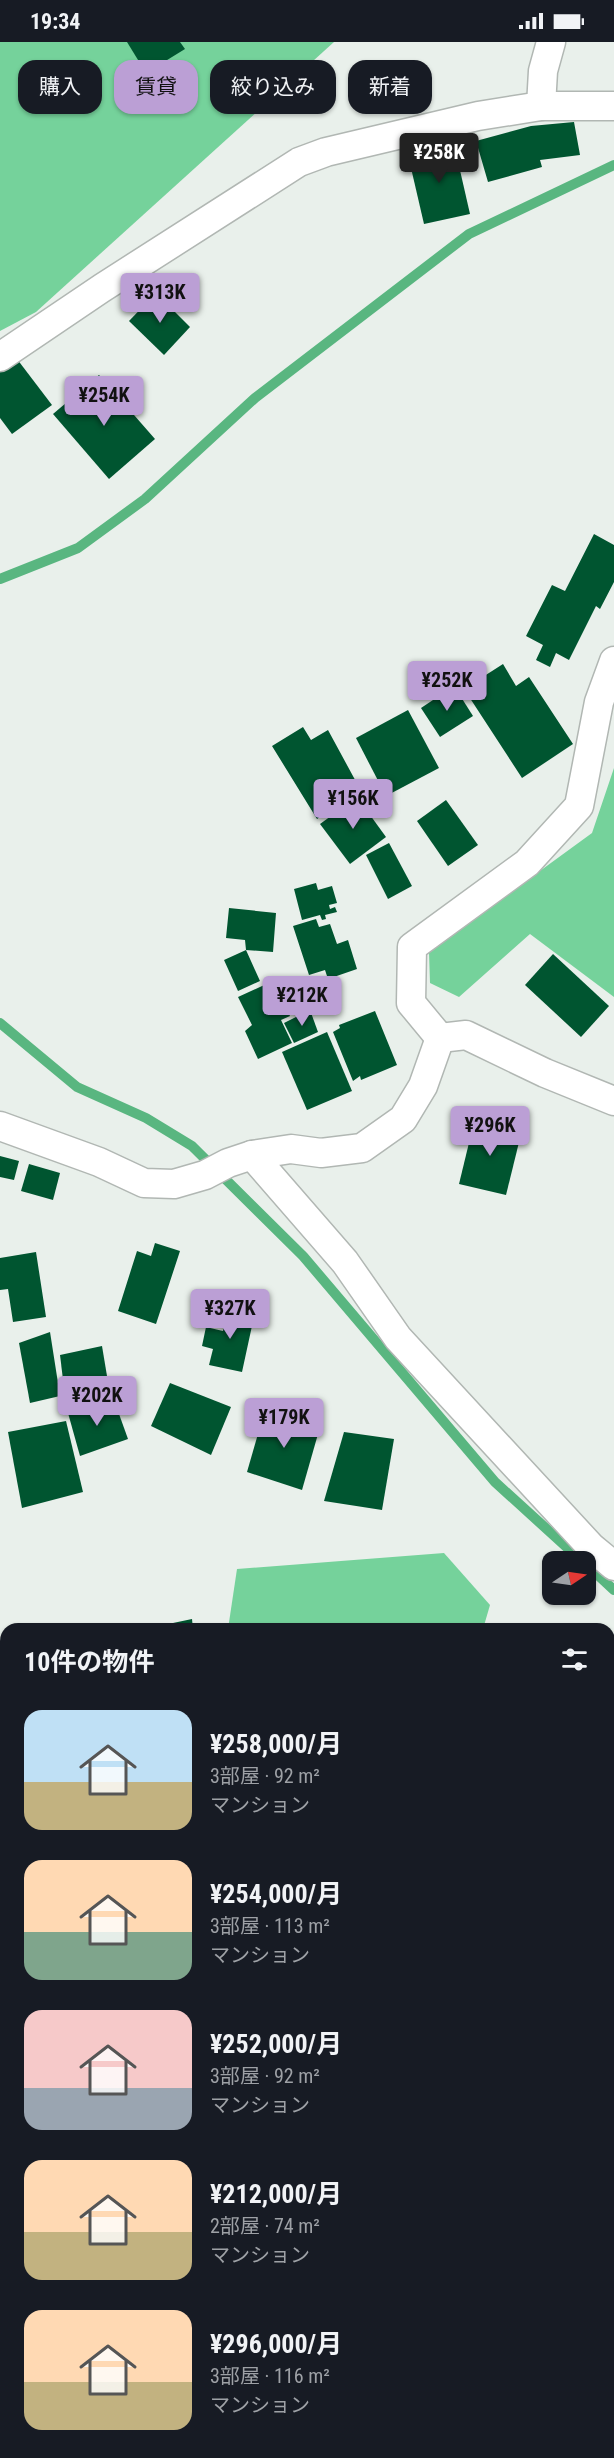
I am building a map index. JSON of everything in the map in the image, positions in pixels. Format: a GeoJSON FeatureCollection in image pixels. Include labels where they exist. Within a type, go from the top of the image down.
{"type":"FeatureCollection","features":[{"type":"Feature","properties":{"kind":"street"},"geometry":{"type":"LineString","coordinates":[[541,106],[543,71],[551,42]]}},
{"type":"Feature","properties":{"kind":"street"},"geometry":{"type":"LineString","coordinates":[[0,357],[102,288],[299,162],[326,152],[468,118],[541,106],[614,106]]}},
{"type":"Feature","properties":{"kind":"street"},"geometry":{"type":"LineString","coordinates":[[440,1038],[411,1003],[412,947],[527,863],[579,806],[599,702],[614,661]]}},
{"type":"Feature","properties":{"kind":"street"},"geometry":{"type":"LineString","coordinates":[[440,1038],[466,1035],[545,1073],[614,1101]]}},
{"type":"Feature","properties":{"kind":"street"},"geometry":{"type":"LineString","coordinates":[[0,1126],[79,1155],[144,1183],[174,1184],[228,1164],[291,1149],[321,1153],[362,1148],[403,1119],[423,1086],[440,1038]]}},
{"type":"Feature","properties":{"kind":"street"},"geometry":{"type":"LineString","coordinates":[[228,1164],[345,1262],[398,1338],[591,1547],[614,1566]]}},
{"type":"Feature","properties":{"kind":"green space"},"geometry":{"type":"Polygon","coordinates":[[[0,42],[334,42],[314,60],[210,60],[210,114],[255,114],[36,312],[0,331],[0,42]]]}},
{"type":"Feature","properties":{"kind":"green space"},"geometry":{"type":"Polygon","coordinates":[[[614,768],[614,997],[530,934],[459,997],[430,983],[429,952],[592,833],[614,768]]]}},
{"type":"Feature","properties":{"kind":"green space"},"geometry":{"type":"Polygon","coordinates":[[[444,1553],[490,1605],[485,1623],[229,1623],[237,1569],[444,1553]]]}},
{"type":"Feature","properties":{"kind":"building"},"geometry":{"type":"Polygon","coordinates":[[[127,42],[180,42],[185,49],[167,60],[138,60],[127,42]]]}},
{"type":"Feature","properties":{"kind":"building"},"geometry":{"type":"Polygon","coordinates":[[[574,122],[580,155],[540,160],[542,167],[488,182],[476,141],[531,126],[574,122]]]}},
{"type":"Feature","properties":{"kind":"building"},"geometry":{"type":"Polygon","coordinates":[[[454,144],[470,214],[424,224],[408,155],[454,144]]]}},
{"type":"Feature","properties":{"kind":"building"},"geometry":{"type":"Polygon","coordinates":[[[156,293],[190,327],[164,355],[129,321],[156,293]]]}},
{"type":"Feature","properties":{"kind":"building"},"geometry":{"type":"Polygon","coordinates":[[[17,359],[52,405],[12,434],[0,418],[0,372],[17,359]]]}},
{"type":"Feature","properties":{"kind":"building"},"geometry":{"type":"Polygon","coordinates":[[[99,375],[155,439],[109,479],[53,414],[99,375]]]}},
{"type":"Feature","properties":{"kind":"building"},"geometry":{"type":"Polygon","coordinates":[[[594,534],[614,545],[614,582],[600,609],[596,606],[569,660],[556,653],[550,667],[536,660],[543,645],[526,636],[552,585],[565,591],[594,534]]]}},
{"type":"Feature","properties":{"kind":"building"},"geometry":{"type":"Polygon","coordinates":[[[503,664],[516,686],[529,677],[573,744],[522,778],[464,689],[503,664]]]}},
{"type":"Feature","properties":{"kind":"building"},"geometry":{"type":"Polygon","coordinates":[[[454,686],[473,716],[440,737],[421,708],[454,686]]]}},
{"type":"Feature","properties":{"kind":"building"},"geometry":{"type":"Polygon","coordinates":[[[408,710],[439,768],[386,796],[356,738],[408,710]]]}},
{"type":"Feature","properties":{"kind":"building"},"geometry":{"type":"Polygon","coordinates":[[[303,727],[311,740],[328,730],[360,789],[317,819],[272,746],[303,727]]]}},
{"type":"Feature","properties":{"kind":"building"},"geometry":{"type":"Polygon","coordinates":[[[357,797],[386,837],[350,864],[320,824],[357,797]]]}},
{"type":"Feature","properties":{"kind":"building"},"geometry":{"type":"Polygon","coordinates":[[[446,800],[478,845],[448,866],[417,821],[446,800]]]}},
{"type":"Feature","properties":{"kind":"building"},"geometry":{"type":"Polygon","coordinates":[[[389,843],[412,886],[388,899],[366,855],[389,843]]]}},
{"type":"Feature","properties":{"kind":"building"},"geometry":{"type":"Polygon","coordinates":[[[316,883],[318,890],[332,886],[337,903],[329,905],[330,909],[335,907],[337,912],[325,915],[326,919],[322,920],[320,915],[302,920],[294,889],[316,883]]]}},
{"type":"Feature","properties":{"kind":"building"},"geometry":{"type":"Polygon","coordinates":[[[229,908],[276,913],[273,952],[246,950],[245,940],[226,938],[229,908]]]}},
{"type":"Feature","properties":{"kind":"building"},"geometry":{"type":"Polygon","coordinates":[[[316,919],[319,927],[330,924],[337,944],[348,940],[357,969],[328,979],[325,970],[309,975],[293,926],[316,919]]]}},
{"type":"Feature","properties":{"kind":"building"},"geometry":{"type":"Polygon","coordinates":[[[246,950],[260,981],[238,991],[224,960],[246,950]]]}},
{"type":"Feature","properties":{"kind":"building"},"geometry":{"type":"Polygon","coordinates":[[[553,954],[609,1006],[581,1037],[525,985],[553,954]]]}},
{"type":"Feature","properties":{"kind":"building"},"geometry":{"type":"Polygon","coordinates":[[[273,981],[290,1016],[281,1020],[292,1043],[258,1059],[245,1031],[252,1025],[238,997],[273,981]]]}},
{"type":"Feature","properties":{"kind":"building"},"geometry":{"type":"Polygon","coordinates":[[[310,1010],[318,1032],[294,1043],[284,1023],[310,1010]]]}},
{"type":"Feature","properties":{"kind":"building"},"geometry":{"type":"Polygon","coordinates":[[[375,1011],[397,1065],[361,1080],[360,1076],[353,1081],[333,1032],[340,1028],[339,1025],[375,1011]]]}},
{"type":"Feature","properties":{"kind":"building"},"geometry":{"type":"Polygon","coordinates":[[[327,1032],[352,1091],[307,1110],[282,1052],[327,1032]]]}},
{"type":"Feature","properties":{"kind":"building"},"geometry":{"type":"Polygon","coordinates":[[[475,1118],[522,1130],[506,1195],[459,1184],[475,1118]]]}},
{"type":"Feature","properties":{"kind":"building"},"geometry":{"type":"Polygon","coordinates":[[[0,1156],[19,1161],[14,1180],[0,1177],[0,1156]]]}},
{"type":"Feature","properties":{"kind":"building"},"geometry":{"type":"Polygon","coordinates":[[[29,1164],[60,1173],[53,1200],[21,1191],[29,1164]]]}},
{"type":"Feature","properties":{"kind":"building"},"geometry":{"type":"Polygon","coordinates":[[[155,1243],[180,1251],[156,1324],[118,1311],[137,1251],[151,1256],[155,1243]]]}},
{"type":"Feature","properties":{"kind":"building"},"geometry":{"type":"Polygon","coordinates":[[[36,1252],[46,1317],[13,1322],[8,1289],[0,1290],[0,1258],[36,1252]]]}},
{"type":"Feature","properties":{"kind":"building"},"geometry":{"type":"Polygon","coordinates":[[[228,1306],[255,1312],[242,1372],[209,1365],[213,1349],[202,1346],[206,1327],[223,1331],[228,1306]]]}},
{"type":"Feature","properties":{"kind":"building"},"geometry":{"type":"Polygon","coordinates":[[[50,1332],[60,1396],[30,1403],[19,1343],[50,1332]]]}},
{"type":"Feature","properties":{"kind":"building"},"geometry":{"type":"Polygon","coordinates":[[[102,1346],[108,1382],[65,1396],[60,1355],[102,1346]]]}},
{"type":"Feature","properties":{"kind":"building"},"geometry":{"type":"Polygon","coordinates":[[[170,1383],[231,1407],[211,1455],[151,1426],[170,1383]]]}},
{"type":"Feature","properties":{"kind":"building"},"geometry":{"type":"Polygon","coordinates":[[[114,1400],[128,1439],[80,1456],[68,1413],[114,1400]]]}},
{"type":"Feature","properties":{"kind":"building"},"geometry":{"type":"Polygon","coordinates":[[[266,1406],[320,1427],[302,1490],[247,1472],[266,1406]]]}},
{"type":"Feature","properties":{"kind":"building"},"geometry":{"type":"Polygon","coordinates":[[[66,1421],[83,1492],[22,1508],[8,1432],[66,1421]]]}},
{"type":"Feature","properties":{"kind":"building"},"geometry":{"type":"Polygon","coordinates":[[[344,1432],[394,1439],[382,1510],[324,1501],[344,1432]]]}},
{"type":"Feature","properties":{"kind":"building"},"geometry":{"type":"Polygon","coordinates":[[[192,1619],[192,1623],[173,1623],[192,1619]]]}},
{"type":"Feature","properties":{"kind":"waterway"},"geometry":{"type":"LineString","coordinates":[[0,579],[78,548],[145,499],[255,398],[469,234],[614,165]]}},
{"type":"Feature","properties":{"kind":"waterway"},"geometry":{"type":"LineString","coordinates":[[0,1023],[77,1087],[146,1118],[192,1146],[303,1256],[495,1482],[571,1551]]}},
{"type":"Feature","properties":{"kind":"waterway"},"geometry":{"type":"LineString","coordinates":[[596,1573],[614,1590]]}}]}
